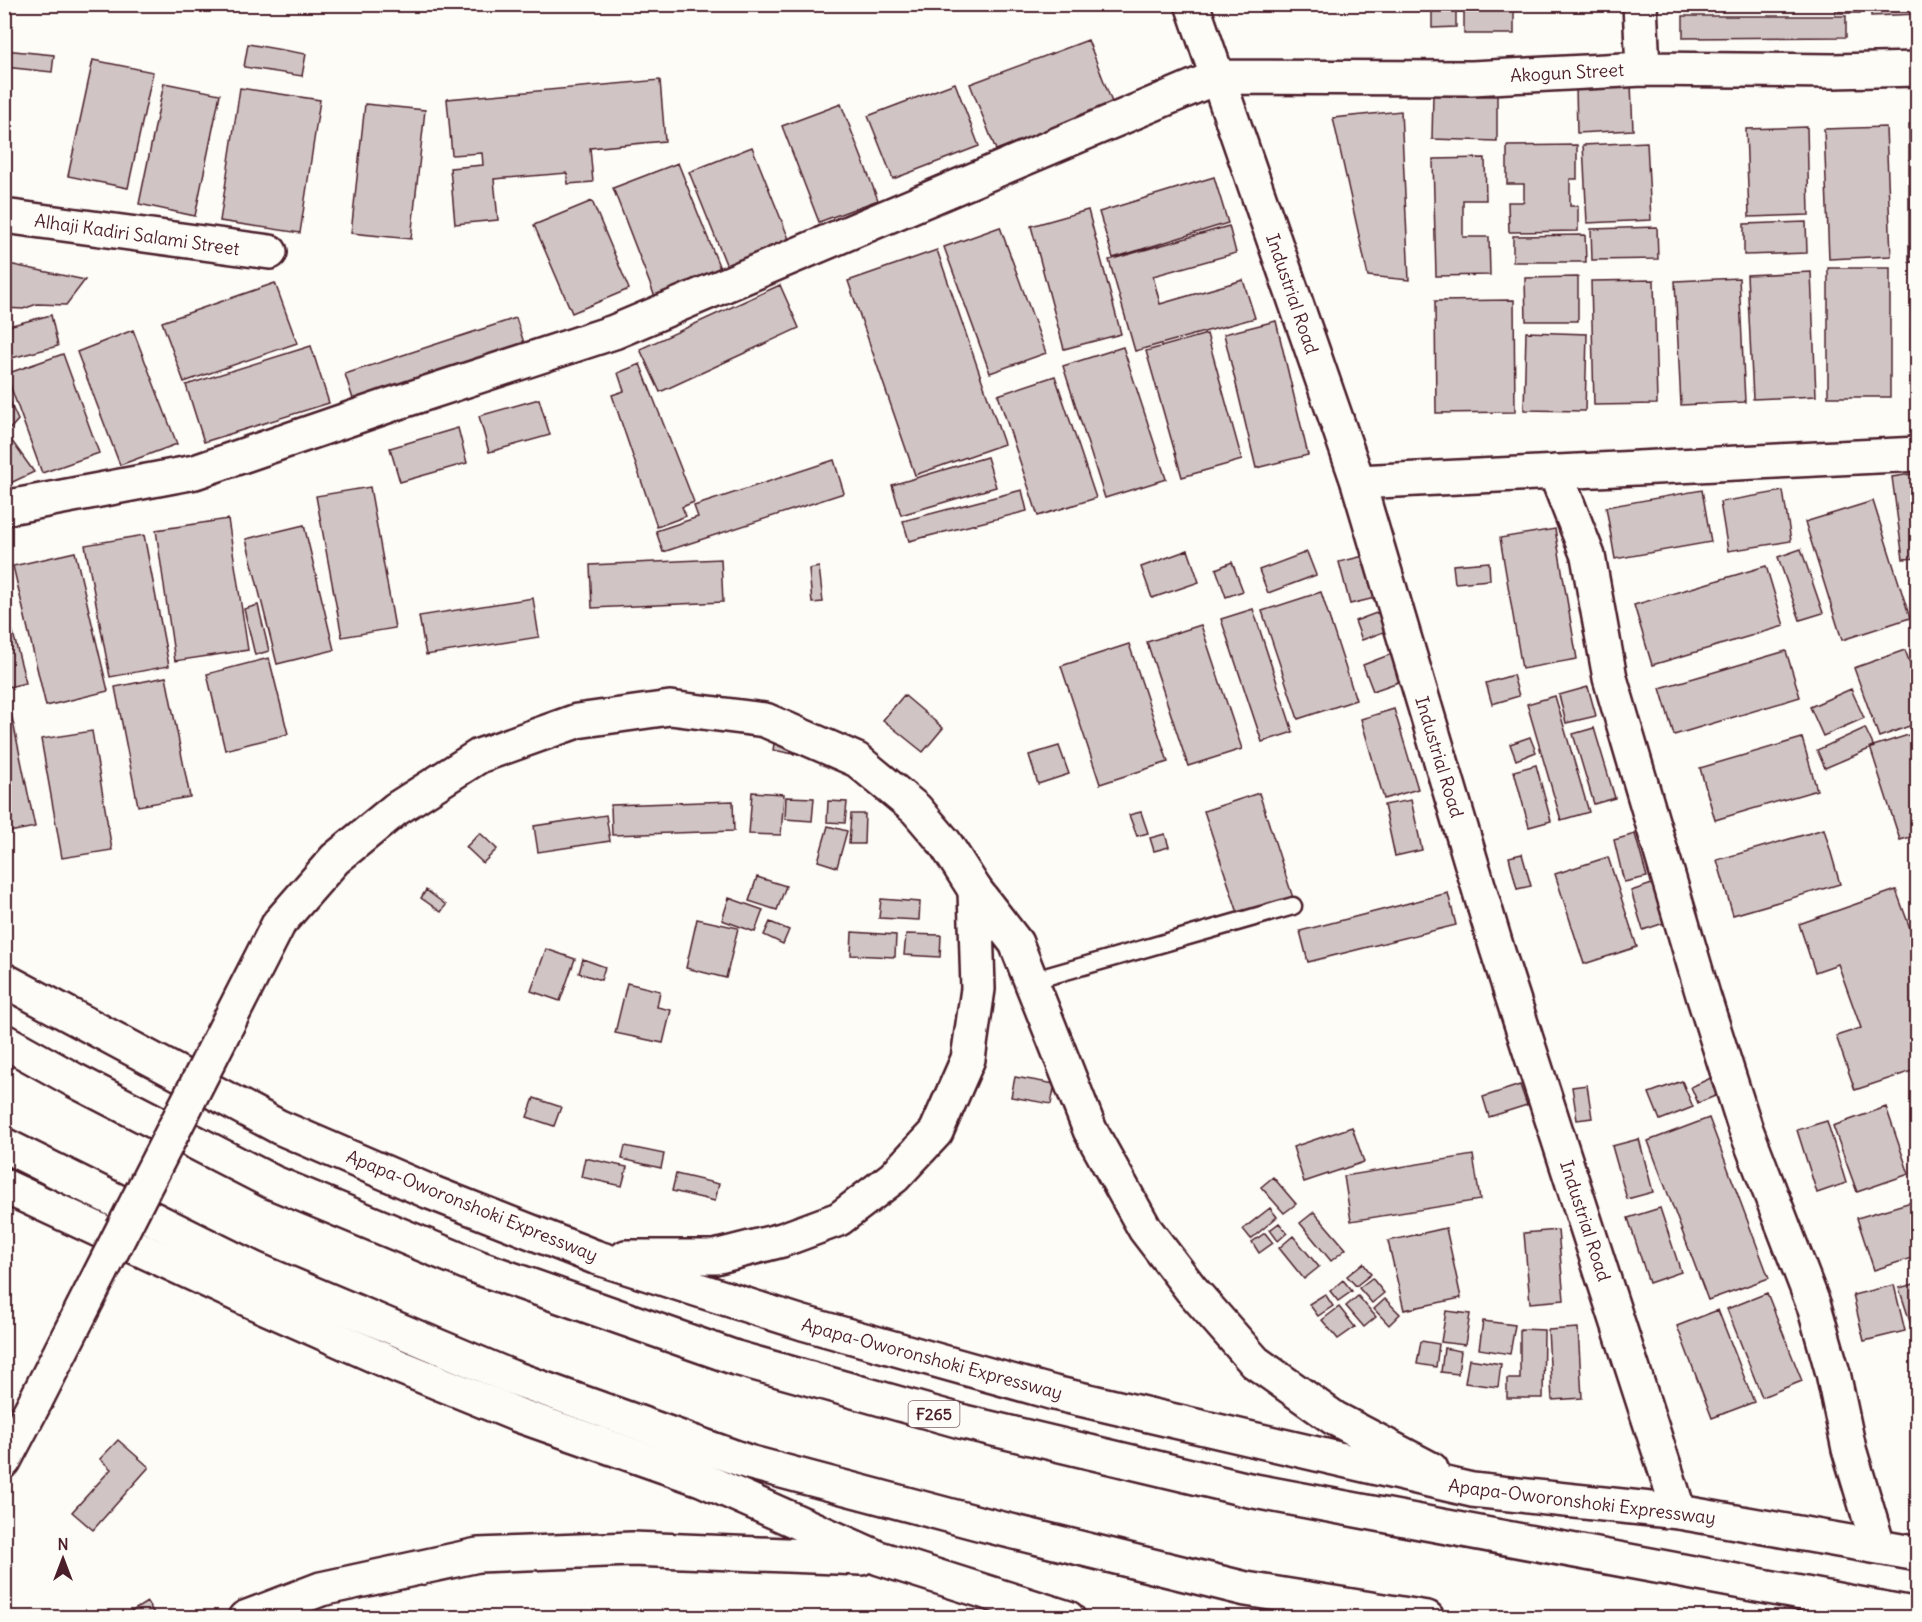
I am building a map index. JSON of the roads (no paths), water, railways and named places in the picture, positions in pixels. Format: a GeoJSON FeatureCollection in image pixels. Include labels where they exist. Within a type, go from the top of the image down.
{"type":"FeatureCollection","features":[{"type":"Feature","properties":{"kind":"main road","name":"Industrial Road"},"geometry":{"type":"LineString","coordinates":[[1192,4],[1358,482],[1497,949],[1679,1512]]}},
{"type":"Feature","properties":{"kind":"main road"},"geometry":{"type":"LineString","coordinates":[[1640,4],[1642,69]]}},
{"type":"Feature","properties":{"kind":"main road","name":"Akogun Street"},"geometry":{"type":"LineString","coordinates":[[1217,77],[1472,78],[1642,69],[1833,71],[1917,69]]}},
{"type":"Feature","properties":{"kind":"main road"},"geometry":{"type":"LineString","coordinates":[[4,508],[195,471],[614,332],[1217,77]]}},
{"type":"Feature","properties":{"kind":"main road","name":"Alhaji Kadiri Salami Street"},"geometry":{"type":"LineString","coordinates":[[4,216],[270,252]]}},
{"type":"Feature","properties":{"kind":"main road"},"geometry":{"type":"LineString","coordinates":[[1358,482],[1917,454]]}},
{"type":"Feature","properties":{"kind":"main road"},"geometry":{"type":"LineString","coordinates":[[1555,472],[1588,556],[1610,678],[1703,995],[1745,1126],[1814,1306],[1833,1373],[1849,1449],[1878,1546]]}},
{"type":"Feature","properties":{"kind":"main road"},"geometry":{"type":"LineString","coordinates":[[4,1461],[279,923],[335,859],[396,809],[479,756],[577,721],[670,708],[765,720],[857,760],[916,809],[945,843],[975,890],[1016,943],[1090,1130],[1145,1229],[1191,1289],[1255,1362],[1334,1418],[1472,1490]]}},
{"type":"Feature","properties":{"kind":"main road"},"geometry":{"type":"LineString","coordinates":[[595,1257],[715,1257],[782,1240],[839,1219],[894,1177],[936,1132],[968,1059],[978,989],[975,890]]}},
{"type":"Feature","properties":{"kind":"main road","name":"Apapa-Oworonshoki Expressway"},"geometry":{"type":"LineString","coordinates":[[4,980],[279,1127],[430,1192],[595,1257],[803,1323],[1054,1393],[1472,1490],[1679,1512],[1917,1554]]}},
{"type":"Feature","properties":{"kind":"main road","name":"F265"},"geometry":{"type":"LineString","coordinates":[[4,1041],[74,1080],[272,1182],[480,1268],[736,1358],[964,1422],[1249,1490],[1917,1615]]}},
{"type":"Feature","properties":{"kind":"main road"},"geometry":{"type":"LineString","coordinates":[[4,1145],[254,1269],[511,1377],[748,1462],[978,1523],[1246,1588],[1427,1617]]}},
{"type":"Feature","properties":{"kind":"main road"},"geometry":{"type":"LineString","coordinates":[[4,1186],[258,1304],[400,1367],[518,1415],[701,1479],[879,1558],[1068,1617]]}},
{"type":"Feature","properties":{"kind":"main road"},"geometry":{"type":"LineString","coordinates":[[245,1617],[321,1588],[478,1554],[632,1549],[879,1558]]}},
{"type":"Feature","properties":{"kind":"main road"},"geometry":{"type":"LineString","coordinates":[[1246,1588],[1316,1617]]}},
{"type":"Feature","properties":{"kind":"lane"},"geometry":{"type":"LineString","coordinates":[[1031,981],[1293,906]]}}]}
